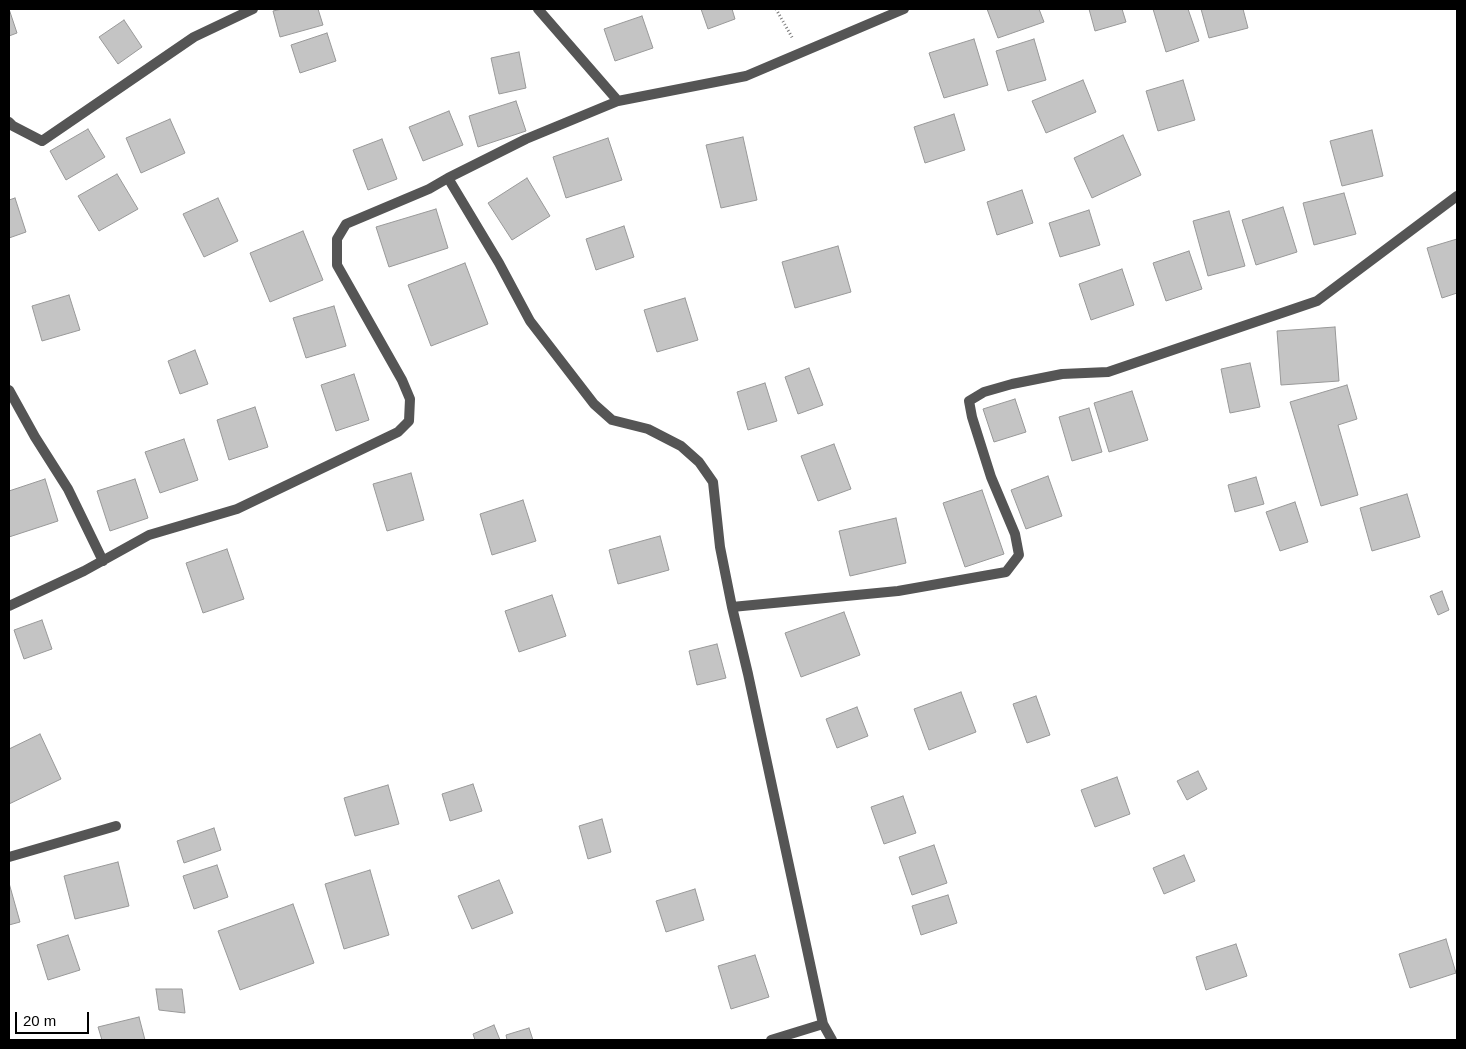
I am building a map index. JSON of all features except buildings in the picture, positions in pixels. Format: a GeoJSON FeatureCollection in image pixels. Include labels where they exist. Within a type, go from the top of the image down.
{"type":"FeatureCollection","features":[{"type":"Feature","properties":{"kind":"street"},"geometry":{"type":"LineString","coordinates":[[9,122],[42,141],[194,37],[254,9]]}},
{"type":"Feature","properties":{"kind":"street"},"geometry":{"type":"LineString","coordinates":[[538,9],[618,101]]}},
{"type":"Feature","properties":{"kind":"street"},"geometry":{"type":"LineString","coordinates":[[9,606],[84,571],[149,535],[237,509],[398,432],[409,421],[410,399],[402,380],[337,266],[337,239],[346,224],[429,189],[526,139],[618,101],[746,76],[904,9]]}},
{"type":"Feature","properties":{"kind":"street"},"geometry":{"type":"LineString","coordinates":[[448,178],[499,263],[530,321],[594,404],[612,420],[648,428],[681,446],[699,462],[713,482],[720,547],[732,608],[824,1024],[832,1040]]}},
{"type":"Feature","properties":{"kind":"street"},"geometry":{"type":"LineString","coordinates":[[732,608],[898,591],[1006,572],[1019,555],[1015,534],[991,476],[972,417],[969,401],[984,392],[1021,382],[1062,374],[1108,372],[1317,301],[1457,196]]}},
{"type":"Feature","properties":{"kind":"street"},"geometry":{"type":"LineString","coordinates":[[9,390],[35,437],[68,489],[103,560]]}},
{"type":"Feature","properties":{"kind":"street"},"geometry":{"type":"LineString","coordinates":[[9,857],[116,826]]}},
{"type":"Feature","properties":{"kind":"street"},"geometry":{"type":"LineString","coordinates":[[771,1040],[824,1024]]}},
{"type":"Feature","properties":{"kind":"path"},"geometry":{"type":"LineString","coordinates":[[776,9],[801,53]]}}]}
